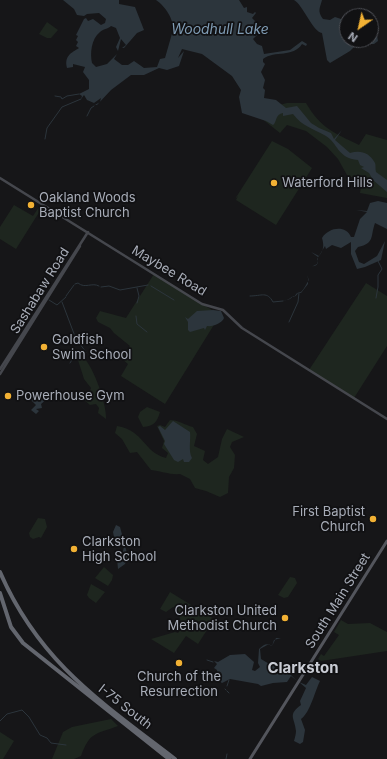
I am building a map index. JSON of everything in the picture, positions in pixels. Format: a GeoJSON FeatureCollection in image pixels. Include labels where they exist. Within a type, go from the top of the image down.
{"type":"FeatureCollection","features":[{"type":"Feature","properties":{"kind":"highway","name":"I-75 South"},"geometry":{"type":"LineString","coordinates":[[0,572],[22,616],[41,644],[61,666],[92,694],[169,757]]}},
{"type":"Feature","properties":{"kind":"highway"},"geometry":{"type":"LineString","coordinates":[[0,593],[8,620],[18,638],[28,648],[169,757],[176,759]]}},
{"type":"Feature","properties":{"kind":"main road","name":"Maybee Road"},"geometry":{"type":"LineString","coordinates":[[0,178],[202,304],[222,309],[242,328],[387,419]]}},
{"type":"Feature","properties":{"kind":"main road","name":"Sashabaw Road"},"geometry":{"type":"LineString","coordinates":[[0,374],[4,365],[88,232]]}},
{"type":"Feature","properties":{"kind":"main road","name":"Sashabaw Road"},"geometry":{"type":"LineString","coordinates":[[0,369],[4,365]]}},
{"type":"Feature","properties":{"kind":"main road","name":"South Main Street"},"geometry":{"type":"LineString","coordinates":[[250,759],[387,541]]}},
{"type":"Feature","properties":{"kind":"shaded area"},"geometry":{"type":"Polygon","coordinates":[[[47,22],[58,30],[51,38],[47,38],[39,34],[47,22]]]}},
{"type":"Feature","properties":{"kind":"shaded area"},"geometry":{"type":"Polygon","coordinates":[[[287,103],[306,103],[323,125],[359,145],[366,134],[387,140],[387,198],[360,193],[362,182],[347,175],[338,159],[327,147],[306,131],[287,125],[280,133],[261,118],[260,110],[287,103]]]}},
{"type":"Feature","properties":{"kind":"shaded area","name":"Waterford Hills"},"geometry":{"type":"Polygon","coordinates":[[[272,141],[288,149],[312,168],[276,225],[236,200],[238,196],[235,199],[272,141]]]}},
{"type":"Feature","properties":{"kind":"shaded area"},"geometry":{"type":"Polygon","coordinates":[[[41,204],[43,206],[16,249],[0,239],[0,227],[14,205],[33,216],[41,204]]]}},
{"type":"Feature","properties":{"kind":"shaded area"},"geometry":{"type":"Polygon","coordinates":[[[154,274],[220,315],[165,404],[121,376],[128,364],[122,359],[130,346],[110,328],[98,322],[96,318],[100,311],[126,318],[154,274]]]}},
{"type":"Feature","properties":{"kind":"shaded area"},"geometry":{"type":"Polygon","coordinates":[[[366,283],[387,296],[387,346],[354,398],[309,370],[366,283]]]}},
{"type":"Feature","properties":{"kind":"shaded area"},"geometry":{"type":"Polygon","coordinates":[[[84,358],[92,370],[99,387],[106,413],[106,419],[98,413],[99,408],[96,404],[90,405],[82,398],[83,396],[89,394],[91,388],[84,379],[78,360],[84,358]]]}},
{"type":"Feature","properties":{"kind":"shaded area"},"geometry":{"type":"Polygon","coordinates":[[[147,407],[160,412],[154,423],[150,426],[143,427],[138,417],[140,412],[147,407]]]}},
{"type":"Feature","properties":{"kind":"shaded area"},"geometry":{"type":"Polygon","coordinates":[[[170,420],[193,427],[197,434],[194,446],[205,451],[203,460],[208,464],[218,457],[222,439],[227,429],[244,437],[232,442],[230,447],[235,455],[234,468],[229,477],[228,493],[220,497],[195,488],[190,479],[180,474],[151,470],[137,452],[130,453],[122,439],[115,433],[117,426],[133,432],[158,455],[166,458],[168,453],[162,448],[164,441],[157,426],[160,425],[165,427],[170,420]]]}},
{"type":"Feature","properties":{"kind":"shaded area"},"geometry":{"type":"Polygon","coordinates":[[[38,518],[45,519],[47,527],[41,538],[39,537],[33,539],[30,537],[29,533],[38,518]]]}},
{"type":"Feature","properties":{"kind":"shaded area"},"geometry":{"type":"Polygon","coordinates":[[[104,567],[113,575],[108,586],[95,578],[104,567]]]}},
{"type":"Feature","properties":{"kind":"shaded area"},"geometry":{"type":"Polygon","coordinates":[[[290,577],[295,578],[297,583],[288,597],[284,598],[278,595],[290,577]]]}},
{"type":"Feature","properties":{"kind":"shaded area"},"geometry":{"type":"Polygon","coordinates":[[[91,584],[105,592],[96,603],[87,595],[91,584]]]}},
{"type":"Feature","properties":{"kind":"shaded area"},"geometry":{"type":"Polygon","coordinates":[[[170,592],[214,619],[198,644],[186,636],[174,653],[151,639],[175,632],[178,633],[182,628],[178,609],[173,607],[166,612],[160,609],[170,592]]]}},
{"type":"Feature","properties":{"kind":"shaded area"},"geometry":{"type":"Polygon","coordinates":[[[341,620],[348,624],[370,623],[387,632],[387,651],[321,661],[318,659],[321,654],[324,656],[339,635],[334,632],[341,620]]]}},
{"type":"Feature","properties":{"kind":"shaded area"},"geometry":{"type":"Polygon","coordinates":[[[111,719],[118,726],[98,733],[90,738],[81,756],[74,759],[52,759],[63,732],[72,727],[111,719]]]}},
{"type":"Feature","properties":{"kind":"shaded area"},"geometry":{"type":"Polygon","coordinates":[[[0,732],[14,741],[3,759],[0,759],[0,732]]]}},
{"type":"Feature","properties":{"kind":"water","name":"Woodhull Lake"},"geometry":{"type":"Polygon","coordinates":[[[63,0],[119,0],[119,4],[135,7],[144,30],[137,33],[124,48],[122,48],[126,45],[121,39],[118,51],[116,47],[120,38],[116,28],[111,26],[103,30],[97,35],[93,43],[91,59],[92,63],[96,67],[107,64],[117,54],[114,59],[122,65],[128,65],[134,61],[144,68],[157,67],[160,59],[165,58],[173,30],[172,22],[168,13],[156,0],[239,0],[244,8],[247,7],[247,12],[253,14],[255,12],[256,13],[252,18],[257,23],[255,25],[258,25],[251,30],[255,36],[258,34],[253,39],[257,44],[262,46],[264,54],[290,50],[302,41],[307,44],[306,46],[302,44],[294,51],[289,53],[268,56],[263,59],[265,64],[261,72],[265,80],[263,88],[265,90],[264,98],[276,100],[286,108],[297,106],[311,123],[331,133],[334,139],[342,130],[335,140],[350,153],[361,152],[367,154],[373,159],[376,172],[387,180],[387,192],[373,180],[369,173],[361,168],[364,167],[360,165],[358,160],[351,159],[346,156],[330,139],[304,124],[293,114],[283,116],[283,113],[280,114],[277,116],[273,125],[266,121],[242,113],[239,97],[241,90],[232,76],[202,54],[182,49],[178,58],[184,51],[179,66],[167,70],[159,68],[144,75],[131,75],[111,90],[100,102],[101,98],[94,103],[87,100],[84,95],[81,99],[82,96],[79,94],[89,89],[89,80],[83,72],[85,67],[73,64],[73,67],[67,68],[66,61],[69,55],[79,48],[76,46],[78,36],[76,35],[84,19],[86,18],[88,21],[93,19],[101,25],[105,23],[106,19],[99,13],[87,14],[84,16],[77,15],[74,9],[63,0]]]}},
{"type":"Feature","properties":{"kind":"water"},"geometry":{"type":"Polygon","coordinates":[[[294,0],[322,0],[320,12],[323,19],[330,20],[335,17],[339,18],[339,48],[353,48],[330,63],[327,60],[322,33],[315,28],[294,0]]]}},
{"type":"Feature","properties":{"kind":"water"},"geometry":{"type":"Polygon","coordinates":[[[378,201],[387,203],[387,229],[375,223],[370,241],[367,244],[358,247],[355,251],[359,262],[364,264],[377,256],[385,241],[381,260],[357,269],[351,254],[351,242],[341,248],[332,245],[326,249],[325,246],[322,250],[322,238],[325,234],[333,230],[341,229],[349,233],[351,237],[354,237],[360,219],[367,212],[356,210],[367,211],[370,203],[378,201]]]}},
{"type":"Feature","properties":{"kind":"water"},"geometry":{"type":"Polygon","coordinates":[[[308,281],[308,284],[301,293],[298,293],[294,297],[297,293],[301,292],[308,281]]]}},
{"type":"Feature","properties":{"kind":"water"},"geometry":{"type":"Polygon","coordinates":[[[197,311],[221,311],[224,318],[221,322],[207,326],[205,330],[204,328],[190,332],[188,330],[188,322],[185,317],[188,319],[197,311]]]}},
{"type":"Feature","properties":{"kind":"water"},"geometry":{"type":"Polygon","coordinates":[[[41,392],[46,395],[47,399],[41,404],[42,408],[36,409],[39,411],[36,414],[31,410],[36,405],[31,400],[35,395],[34,393],[41,392]]]}},
{"type":"Feature","properties":{"kind":"water"},"geometry":{"type":"Polygon","coordinates":[[[173,421],[190,432],[190,449],[192,458],[189,462],[184,462],[183,459],[178,462],[174,460],[164,444],[165,441],[158,427],[160,426],[165,430],[173,421]]]}},
{"type":"Feature","properties":{"kind":"water"},"geometry":{"type":"Polygon","coordinates":[[[116,525],[120,527],[128,557],[125,564],[118,569],[117,558],[121,557],[122,553],[124,556],[125,555],[122,544],[115,542],[113,532],[116,525]]]}},
{"type":"Feature","properties":{"kind":"water"},"geometry":{"type":"Polygon","coordinates":[[[268,644],[260,649],[261,659],[271,665],[283,667],[297,681],[291,676],[287,682],[261,686],[258,684],[230,679],[222,683],[218,680],[217,670],[214,668],[217,664],[214,661],[218,662],[230,655],[245,654],[254,662],[252,670],[255,671],[260,667],[258,663],[259,649],[268,644]]]}},
{"type":"Feature","properties":{"kind":"water"},"geometry":{"type":"Polygon","coordinates":[[[312,677],[320,681],[310,707],[301,719],[305,730],[303,742],[300,744],[294,741],[296,731],[293,714],[294,711],[301,705],[300,701],[306,688],[299,682],[306,685],[312,677]]]}},
{"type":"Feature","properties":{"kind":"waterway"},"geometry":{"type":"LineString","coordinates":[[55,96],[61,97],[62,99],[67,96],[79,94]]}},
{"type":"Feature","properties":{"kind":"waterway"},"geometry":{"type":"LineString","coordinates":[[45,139],[47,128],[62,107],[81,99]]}},
{"type":"Feature","properties":{"kind":"waterway"},"geometry":{"type":"LineString","coordinates":[[87,116],[91,108],[94,106]]}},
{"type":"Feature","properties":{"kind":"waterway"},"geometry":{"type":"LineString","coordinates":[[376,298],[378,275],[382,269],[378,261]]}},
{"type":"Feature","properties":{"kind":"waterway"},"geometry":{"type":"LineString","coordinates":[[75,284],[78,283],[81,285],[99,286]]}},
{"type":"Feature","properties":{"kind":"waterway"},"geometry":{"type":"LineString","coordinates":[[66,296],[74,285]]}},
{"type":"Feature","properties":{"kind":"waterway"},"geometry":{"type":"LineString","coordinates":[[101,287],[109,286],[120,290],[148,285]]}},
{"type":"Feature","properties":{"kind":"waterway"},"geometry":{"type":"LineString","coordinates":[[151,286],[174,300]]}},
{"type":"Feature","properties":{"kind":"waterway"},"geometry":{"type":"LineString","coordinates":[[137,288],[139,296],[137,303]]}},
{"type":"Feature","properties":{"kind":"waterway"},"geometry":{"type":"LineString","coordinates":[[289,322],[298,302],[299,293]]}},
{"type":"Feature","properties":{"kind":"waterway"},"geometry":{"type":"LineString","coordinates":[[250,296],[266,295],[269,296],[273,302],[283,301]]}},
{"type":"Feature","properties":{"kind":"waterway"},"geometry":{"type":"LineString","coordinates":[[49,300],[57,305],[66,297]]}},
{"type":"Feature","properties":{"kind":"waterway"},"geometry":{"type":"LineString","coordinates":[[62,302],[76,339],[86,352],[85,354],[77,352],[70,363]]}},
{"type":"Feature","properties":{"kind":"waterway"},"geometry":{"type":"LineString","coordinates":[[136,316],[137,324],[147,332]]}},
{"type":"Feature","properties":{"kind":"waterway"},"geometry":{"type":"LineString","coordinates":[[207,660],[213,662]]}},
{"type":"Feature","properties":{"kind":"waterway"},"geometry":{"type":"LineString","coordinates":[[227,686],[229,680]]}},
{"type":"Feature","properties":{"kind":"waterway"},"geometry":{"type":"LineString","coordinates":[[0,721],[7,714],[22,710],[29,717],[40,735],[47,738],[51,743],[66,745]]}},
{"type":"Feature","properties":{"kind":"waterway"},"geometry":{"type":"LineString","coordinates":[[226,759],[227,754]]}},
{"type":"Feature","properties":{"kind":"place","name":"Waterford Hills"},"geometry":{"type":"Point","coordinates":[274,183]}},
{"type":"Feature","properties":{"kind":"place","name":"Oakland Woods Baptist Church"},"geometry":{"type":"Point","coordinates":[31,205]}},
{"type":"Feature","properties":{"kind":"place","name":"Goldfish Swim School"},"geometry":{"type":"Point","coordinates":[44,347]}},
{"type":"Feature","properties":{"kind":"place","name":"Powerhouse Gym"},"geometry":{"type":"Point","coordinates":[8,396]}},
{"type":"Feature","properties":{"kind":"place","name":"First Baptist Church"},"geometry":{"type":"Point","coordinates":[373,519]}},
{"type":"Feature","properties":{"kind":"place","name":"Clarkston High School"},"geometry":{"type":"Point","coordinates":[74,549]}},
{"type":"Feature","properties":{"kind":"place","name":"Clarkston United Methodist Church"},"geometry":{"type":"Point","coordinates":[285,618]}},
{"type":"Feature","properties":{"kind":"place","name":"Church of the Resurrection"},"geometry":{"type":"Point","coordinates":[179,663]}},
{"type":"Feature","properties":{"kind":"district","name":"Clarkston"},"geometry":{"type":"Point","coordinates":[303,668]}}]}
